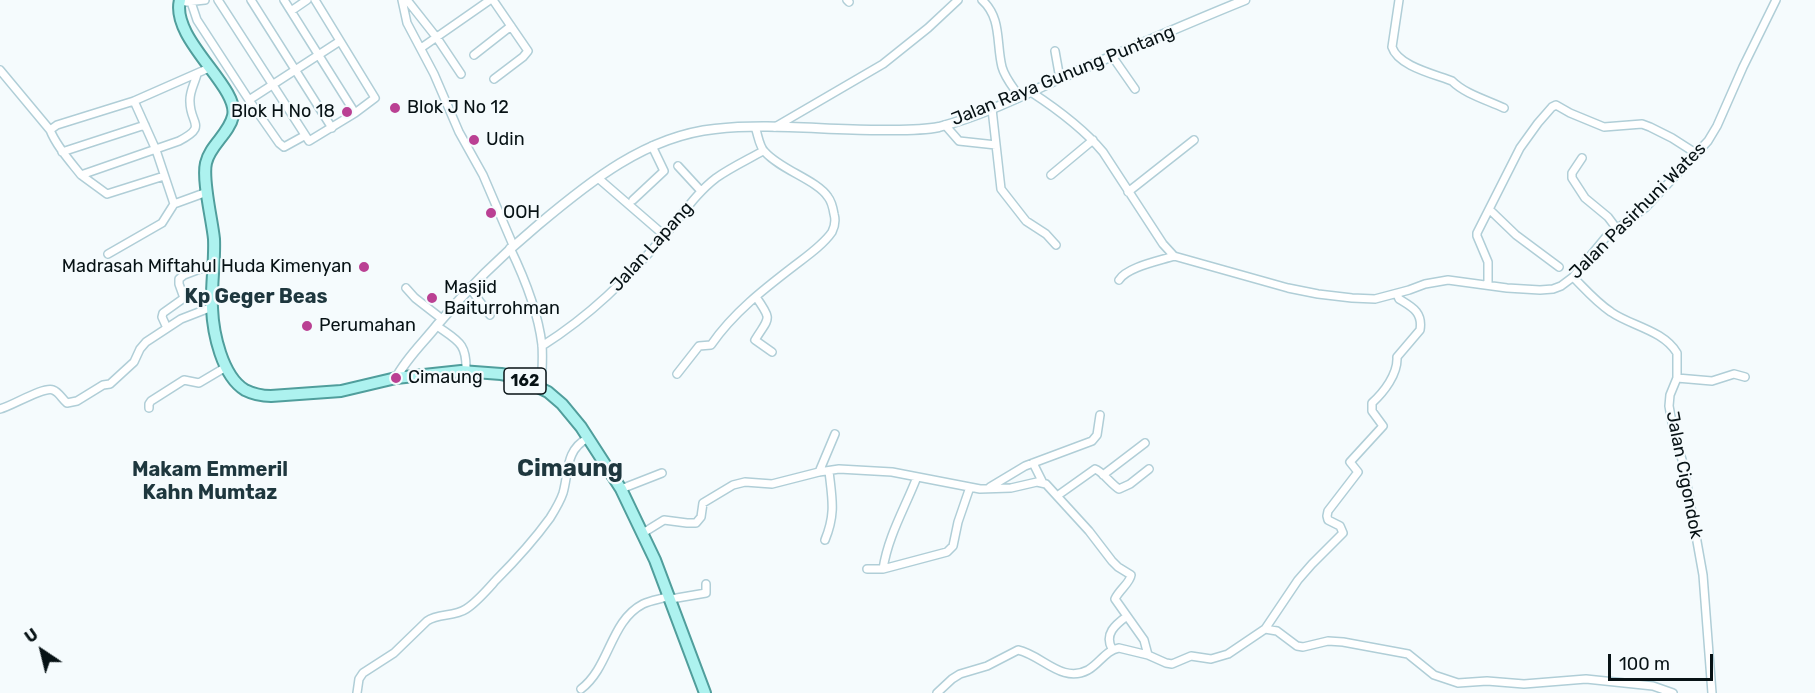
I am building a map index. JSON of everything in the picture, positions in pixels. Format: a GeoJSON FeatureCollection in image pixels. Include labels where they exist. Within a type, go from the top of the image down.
{"type":"FeatureCollection","features":[{"type":"Feature","properties":{"kind":"main road","name":"162"},"geometry":{"type":"LineString","coordinates":[[184,1],[178,8],[183,27],[224,88],[234,114],[228,127],[210,151],[204,174],[213,224],[212,307],[217,342],[226,367],[236,381],[245,390],[261,396],[340,391],[396,378],[466,372],[501,374],[541,388],[562,404],[588,438],[620,487],[671,598],[705,693]]}},
{"type":"Feature","properties":{"kind":"street"},"geometry":{"type":"LineString","coordinates":[[184,1],[205,0]]}},
{"type":"Feature","properties":{"kind":"street"},"geometry":{"type":"LineString","coordinates":[[218,0],[309,141],[375,100],[375,96],[315,0]]}},
{"type":"Feature","properties":{"kind":"street"},"geometry":{"type":"LineString","coordinates":[[251,0],[332,128]]}},
{"type":"Feature","properties":{"kind":"street"},"geometry":{"type":"LineString","coordinates":[[284,0],[355,113]]}},
{"type":"Feature","properties":{"kind":"street"},"geometry":{"type":"LineString","coordinates":[[291,11],[307,0]]}},
{"type":"Feature","properties":{"kind":"street"},"geometry":{"type":"LineString","coordinates":[[402,0],[407,23],[421,48],[459,132],[483,175],[525,279],[542,346],[541,388]]}},
{"type":"Feature","properties":{"kind":"street"},"geometry":{"type":"LineString","coordinates":[[407,0],[437,38],[461,74]]}},
{"type":"Feature","properties":{"kind":"street"},"geometry":{"type":"LineString","coordinates":[[421,48],[492,0],[527,49],[527,53],[494,79]]}},
{"type":"Feature","properties":{"kind":"street"},"geometry":{"type":"LineString","coordinates":[[776,127],[883,64],[928,28],[957,0]]}},
{"type":"Feature","properties":{"kind":"street"},"geometry":{"type":"LineString","coordinates":[[982,0],[994,15],[1004,72],[1019,96]]}},
{"type":"Feature","properties":{"kind":"street","name":"Jalan Raya Gunung Puntang"},"geometry":{"type":"LineString","coordinates":[[396,378],[408,359],[470,287],[512,246],[598,178],[652,146],[684,134],[714,129],[776,127],[904,130],[945,125],[992,109],[1245,0]]}},
{"type":"Feature","properties":{"kind":"street"},"geometry":{"type":"LineString","coordinates":[[1399,0],[1392,47],[1394,54],[1402,61],[1452,81],[1467,92],[1504,108]]}},
{"type":"Feature","properties":{"kind":"street","name":"Jalan Pasirhuni Wates"},"geometry":{"type":"LineString","coordinates":[[1174,256],[1318,294],[1375,299],[1425,284],[1448,280],[1508,288],[1553,289],[1561,286],[1573,277],[1606,237],[1645,208],[1708,141],[1776,0]]}},
{"type":"Feature","properties":{"kind":"street"},"geometry":{"type":"LineString","coordinates":[[184,1],[249,100],[284,147],[304,136]]}},
{"type":"Feature","properties":{"kind":"street"},"geometry":{"type":"LineString","coordinates":[[474,55],[511,26]]}},
{"type":"Feature","properties":{"kind":"street"},"geometry":{"type":"LineString","coordinates":[[249,100],[340,41]]}},
{"type":"Feature","properties":{"kind":"street"},"geometry":{"type":"LineString","coordinates":[[1055,51],[1060,79]]}},
{"type":"Feature","properties":{"kind":"street"},"geometry":{"type":"LineString","coordinates":[[1112,57],[1135,89]]}},
{"type":"Feature","properties":{"kind":"street"},"geometry":{"type":"LineString","coordinates":[[50,130],[57,125],[134,101],[209,68]]}},
{"type":"Feature","properties":{"kind":"street"},"geometry":{"type":"LineString","coordinates":[[0,70],[50,130],[81,175],[107,194],[164,176]]}},
{"type":"Feature","properties":{"kind":"street"},"geometry":{"type":"LineString","coordinates":[[81,175],[156,150],[192,134],[195,120],[189,100],[197,74]]}},
{"type":"Feature","properties":{"kind":"street"},"geometry":{"type":"LineString","coordinates":[[1031,92],[1073,122],[1093,140],[1163,244],[1174,256],[1130,271],[1119,280]]}},
{"type":"Feature","properties":{"kind":"street"},"geometry":{"type":"LineString","coordinates":[[134,101],[156,150],[174,204]]}},
{"type":"Feature","properties":{"kind":"street"},"geometry":{"type":"LineString","coordinates":[[1488,284],[1488,262],[1477,237],[1521,148],[1552,107],[1561,106],[1570,113],[1604,127],[1642,124],[1672,138],[1697,154]]}},
{"type":"Feature","properties":{"kind":"street"},"geometry":{"type":"LineString","coordinates":[[992,109],[999,180],[1004,195],[1026,221],[1046,234],[1056,245]]}},
{"type":"Feature","properties":{"kind":"street"},"geometry":{"type":"LineString","coordinates":[[63,152],[145,125]]}},
{"type":"Feature","properties":{"kind":"street"},"geometry":{"type":"LineString","coordinates":[[945,125],[959,141],[996,145]]}},
{"type":"Feature","properties":{"kind":"street"},"geometry":{"type":"LineString","coordinates":[[677,374],[694,350],[703,344],[711,345],[731,320],[825,239],[835,226],[827,194],[782,166],[763,151],[755,127]]}},
{"type":"Feature","properties":{"kind":"street"},"geometry":{"type":"LineString","coordinates":[[1051,176],[1093,140]]}},
{"type":"Feature","properties":{"kind":"street"},"geometry":{"type":"LineString","coordinates":[[1128,192],[1194,140]]}},
{"type":"Feature","properties":{"kind":"street"},"geometry":{"type":"LineString","coordinates":[[633,200],[664,171],[652,146]]}},
{"type":"Feature","properties":{"kind":"street","name":"Jalan Lapang"},"geometry":{"type":"LineString","coordinates":[[542,346],[601,303],[665,236],[701,191],[716,178],[763,151]]}},
{"type":"Feature","properties":{"kind":"street"},"geometry":{"type":"LineString","coordinates":[[1582,158],[1571,175],[1572,178],[1585,198],[1608,217],[1617,229]]}},
{"type":"Feature","properties":{"kind":"street"},"geometry":{"type":"LineString","coordinates":[[678,166],[701,191]]}},
{"type":"Feature","properties":{"kind":"street"},"geometry":{"type":"LineString","coordinates":[[598,178],[665,236]]}},
{"type":"Feature","properties":{"kind":"street"},"geometry":{"type":"LineString","coordinates":[[108,254],[162,223],[174,204],[207,192]]}},
{"type":"Feature","properties":{"kind":"street"},"geometry":{"type":"LineString","coordinates":[[1490,210],[1516,235],[1559,267]]}},
{"type":"Feature","properties":{"kind":"street"},"geometry":{"type":"LineString","coordinates":[[167,328],[162,317],[163,313],[184,298],[179,279],[213,264]]}},
{"type":"Feature","properties":{"kind":"street","name":"Jalan Cigondok"},"geometry":{"type":"LineString","coordinates":[[1573,277],[1611,312],[1665,340],[1677,353],[1677,378],[1670,394],[1669,406],[1683,463],[1703,575],[1712,693]]}},
{"type":"Feature","properties":{"kind":"street"},"geometry":{"type":"LineString","coordinates":[[470,287],[490,315]]}},
{"type":"Feature","properties":{"kind":"street"},"geometry":{"type":"LineString","coordinates":[[406,288],[460,344],[465,352],[466,372]]}},
{"type":"Feature","properties":{"kind":"street"},"geometry":{"type":"LineString","coordinates":[[937,693],[960,674],[987,666],[1014,651],[1022,651],[1065,674],[1081,673],[1087,671],[1112,649],[1119,648],[1172,664],[1198,656],[1211,659],[1220,658],[1265,629],[1298,580],[1343,533],[1340,526],[1328,520],[1328,511],[1358,472],[1350,462],[1383,426],[1372,411],[1372,403],[1385,389],[1397,364],[1397,357],[1420,330],[1421,324],[1417,311],[1399,299],[1397,294]]}},
{"type":"Feature","properties":{"kind":"street"},"geometry":{"type":"LineString","coordinates":[[756,297],[765,309],[768,320],[755,340],[772,352]]}},
{"type":"Feature","properties":{"kind":"street"},"geometry":{"type":"LineString","coordinates":[[0,409],[50,389],[58,393],[67,403],[77,401],[114,381],[134,362],[142,345],[188,315],[212,307]]}},
{"type":"Feature","properties":{"kind":"street"},"geometry":{"type":"LineString","coordinates":[[149,408],[151,401],[184,380],[199,383],[226,367]]}},
{"type":"Feature","properties":{"kind":"street"},"geometry":{"type":"LineString","coordinates":[[1677,378],[1712,381],[1734,374],[1745,377]]}},
{"type":"Feature","properties":{"kind":"street"},"geometry":{"type":"LineString","coordinates":[[988,489],[1025,466],[1094,440],[1100,415]]}},
{"type":"Feature","properties":{"kind":"street"},"geometry":{"type":"LineString","coordinates":[[819,472],[835,434]]}},
{"type":"Feature","properties":{"kind":"street"},"geometry":{"type":"LineString","coordinates":[[357,693],[359,679],[363,673],[394,653],[431,618],[451,615],[466,609],[521,554],[555,510],[562,496],[570,455],[575,447],[588,438]]}},
{"type":"Feature","properties":{"kind":"street"},"geometry":{"type":"LineString","coordinates":[[1103,475],[1145,443]]}},
{"type":"Feature","properties":{"kind":"street"},"geometry":{"type":"LineString","coordinates":[[1033,463],[1043,483]]}},
{"type":"Feature","properties":{"kind":"street"},"geometry":{"type":"LineString","coordinates":[[643,533],[664,520],[696,523],[701,517],[703,503],[733,484],[745,482],[772,484],[839,469],[874,471],[988,489],[1043,483],[1089,531],[1118,567],[1131,574],[1131,579],[1115,599],[1144,640],[1148,656]]}},
{"type":"Feature","properties":{"kind":"street"},"geometry":{"type":"LineString","coordinates":[[1057,496],[1092,470],[1100,470],[1112,484],[1121,489],[1149,469]]}},
{"type":"Feature","properties":{"kind":"street"},"geometry":{"type":"LineString","coordinates":[[825,540],[832,520],[833,504],[829,471]]}},
{"type":"Feature","properties":{"kind":"street"},"geometry":{"type":"LineString","coordinates":[[620,487],[662,473]]}},
{"type":"Feature","properties":{"kind":"street"},"geometry":{"type":"LineString","coordinates":[[883,568],[885,553],[917,477]]}},
{"type":"Feature","properties":{"kind":"street"},"geometry":{"type":"LineString","coordinates":[[867,569],[883,568],[948,552],[953,546],[969,487]]}},
{"type":"Feature","properties":{"kind":"street"},"geometry":{"type":"LineString","coordinates":[[581,689],[589,683],[622,623],[645,603],[706,593],[706,584]]}},
{"type":"Feature","properties":{"kind":"street"},"geometry":{"type":"LineString","coordinates":[[1112,649],[1109,639],[1111,631],[1127,616]]}},
{"type":"Feature","properties":{"kind":"street"},"geometry":{"type":"LineString","coordinates":[[1265,629],[1277,632],[1297,646],[1303,647],[1328,641],[1343,642],[1408,654],[1434,675],[1458,683],[1487,681],[1524,684],[1586,679],[1653,686],[1672,693]]}},
{"type":"Feature","properties":{"kind":"place","name":"Blok J No 12"},"geometry":{"type":"Point","coordinates":[395,108]}},
{"type":"Feature","properties":{"kind":"place","name":"Blok H No 18"},"geometry":{"type":"Point","coordinates":[347,112]}},
{"type":"Feature","properties":{"kind":"place","name":"Udin"},"geometry":{"type":"Point","coordinates":[474,140]}},
{"type":"Feature","properties":{"kind":"place","name":"OOH"},"geometry":{"type":"Point","coordinates":[491,213]}},
{"type":"Feature","properties":{"kind":"place","name":"Madrasah Miftahul Huda Kimenyan"},"geometry":{"type":"Point","coordinates":[364,267]}},
{"type":"Feature","properties":{"kind":"place","name":"Masjid Baiturrohman"},"geometry":{"type":"Point","coordinates":[432,298]}},
{"type":"Feature","properties":{"kind":"place","name":"Perumahan"},"geometry":{"type":"Point","coordinates":[307,326]}},
{"type":"Feature","properties":{"kind":"place","name":"Cimaung"},"geometry":{"type":"Point","coordinates":[396,378]}},
{"type":"Feature","properties":{"kind":"district","name":"Kp Geger Beas"},"geometry":{"type":"Point","coordinates":[256,297]}},
{"type":"Feature","properties":{"kind":"district","name":"Cimaung"},"geometry":{"type":"Point","coordinates":[570,469]}},
{"type":"Feature","properties":{"kind":"district","name":"Makam Emmeril Kahn Mumtaz"},"geometry":{"type":"Point","coordinates":[210,482]}}]}
